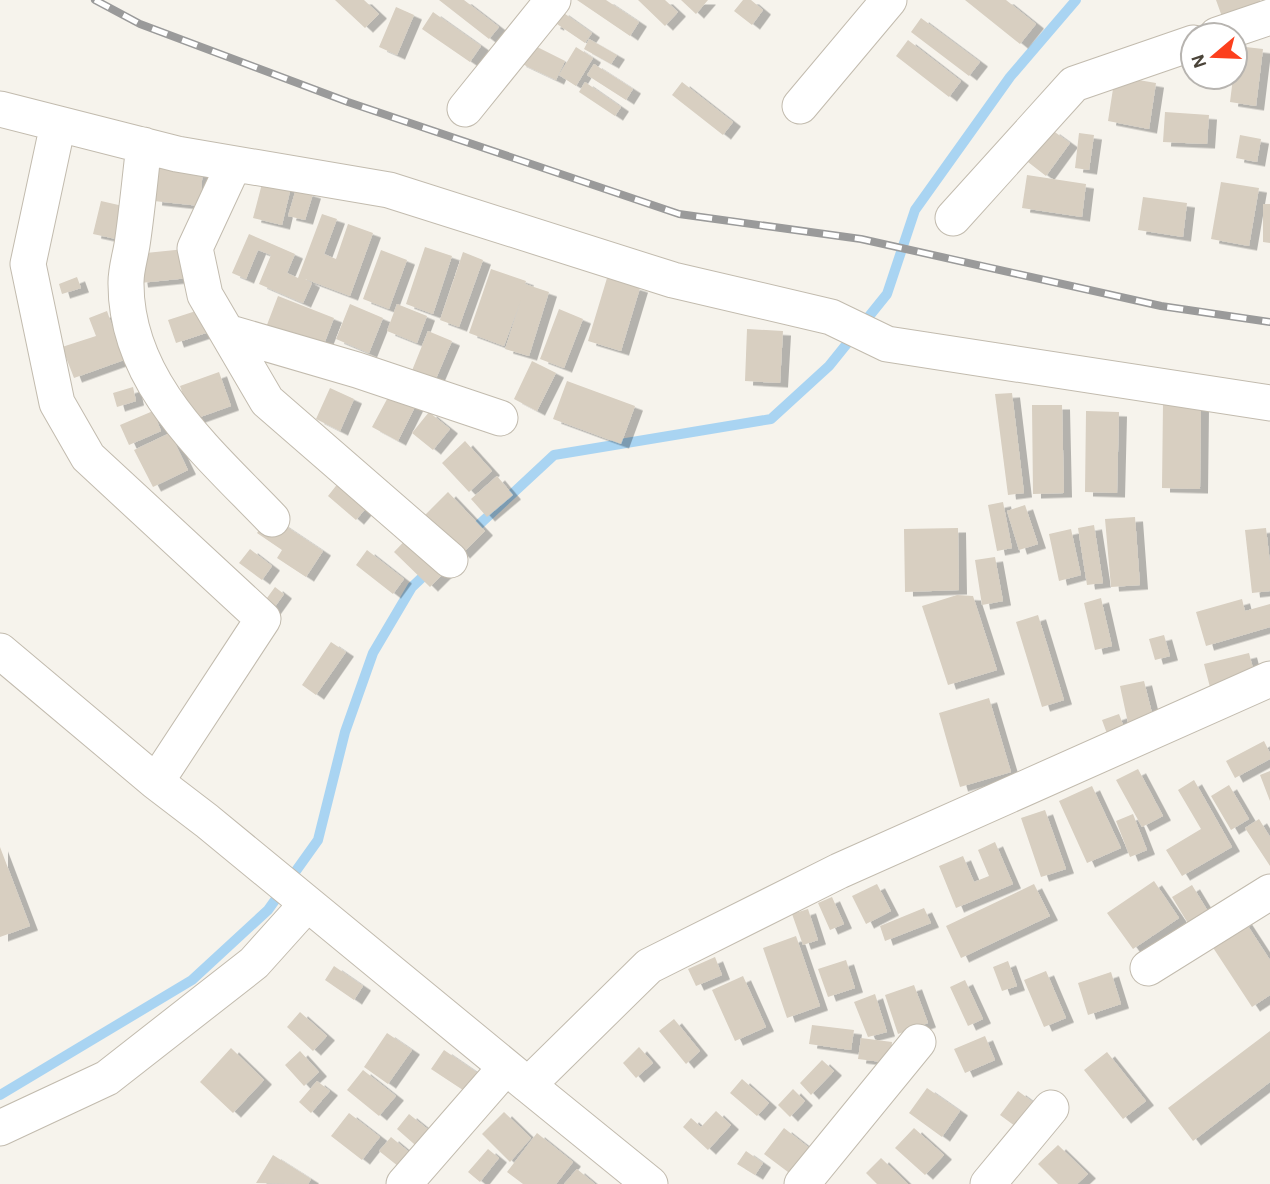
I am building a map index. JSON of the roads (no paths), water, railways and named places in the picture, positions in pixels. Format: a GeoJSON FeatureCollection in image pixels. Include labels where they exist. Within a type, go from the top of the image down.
{"type":"FeatureCollection","features":[{"type":"Feature","properties":{"kind":"street"},"geometry":{"type":"LineString","coordinates":[[465,109],[553,0]]}},
{"type":"Feature","properties":{"kind":"street"},"geometry":{"type":"LineString","coordinates":[[800,106],[888,0]]}},
{"type":"Feature","properties":{"kind":"street"},"geometry":{"type":"LineString","coordinates":[[1249,24],[1270,17]]}},
{"type":"Feature","properties":{"kind":"street"},"geometry":{"type":"LineString","coordinates":[[953,218],[1074,84],[1179,48]]}},
{"type":"Feature","properties":{"kind":"street"},"geometry":{"type":"LineString","coordinates":[[0,109],[177,154],[389,190],[673,279],[831,317],[887,344],[1270,403]]}},
{"type":"Feature","properties":{"kind":"street"},"geometry":{"type":"LineString","coordinates":[[58,124],[28,264],[57,403],[88,457],[263,619],[156,782]]}},
{"type":"Feature","properties":{"kind":"street"},"geometry":{"type":"LineString","coordinates":[[144,145],[126,280],[129,323],[142,361],[167,404],[195,439],[272,519]]}},
{"type":"Feature","properties":{"kind":"street"},"geometry":{"type":"LineString","coordinates":[[234,164],[195,248],[205,295],[267,401],[450,560]]}},
{"type":"Feature","properties":{"kind":"street"},"geometry":{"type":"LineString","coordinates":[[227,332],[357,370],[500,418]]}},
{"type":"Feature","properties":{"kind":"street"},"geometry":{"type":"LineString","coordinates":[[0,651],[156,782],[650,1184]]}},
{"type":"Feature","properties":{"kind":"street"},"geometry":{"type":"LineString","coordinates":[[404,1184],[517,1076],[649,966],[839,871],[1270,679]]}},
{"type":"Feature","properties":{"kind":"street"},"geometry":{"type":"LineString","coordinates":[[1148,968],[1270,892]]}},
{"type":"Feature","properties":{"kind":"street"},"geometry":{"type":"LineString","coordinates":[[0,1128],[107,1078],[254,963],[307,904]]}},
{"type":"Feature","properties":{"kind":"street"},"geometry":{"type":"LineString","coordinates":[[802,1184],[918,1042]]}},
{"type":"Feature","properties":{"kind":"street"},"geometry":{"type":"LineString","coordinates":[[988,1184],[1051,1108]]}},
{"type":"Feature","properties":{"kind":"waterway"},"geometry":{"type":"LineString","coordinates":[[469,534],[554,455],[771,419],[829,366],[887,294],[915,210],[1010,77],[1076,0]]}},
{"type":"Feature","properties":{"kind":"waterway"},"geometry":{"type":"LineString","coordinates":[[0,1095],[192,980],[268,910],[318,840],[345,732],[373,653],[412,587],[431,569]]}},
{"type":"Feature","properties":{"kind":"railway"},"geometry":{"type":"LineString","coordinates":[[95,0],[140,24],[348,102],[679,214],[861,239],[1161,306],[1270,322]]}}]}
